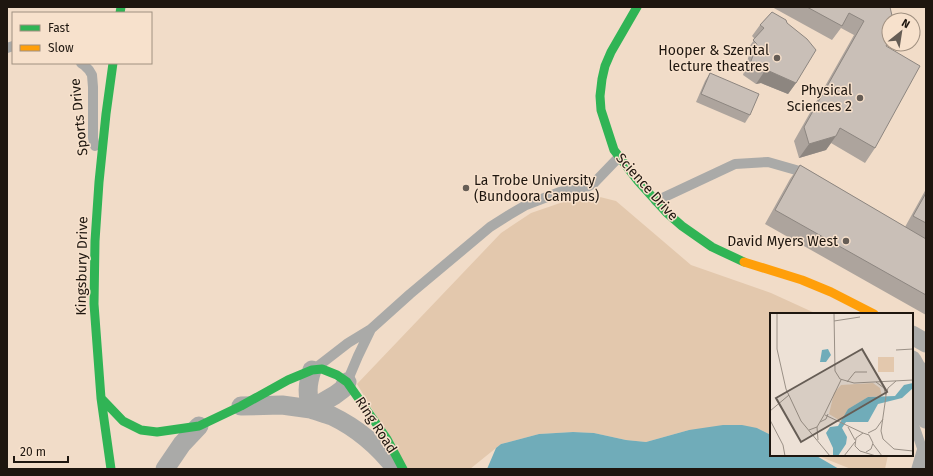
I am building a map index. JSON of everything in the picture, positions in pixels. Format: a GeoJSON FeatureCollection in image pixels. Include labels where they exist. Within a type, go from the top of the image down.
{"type":"FeatureCollection","features":[{"type":"Feature","properties":{"kind":"street","name":"Science Drive"},"geometry":{"type":"LineString","coordinates":[[637,7],[611,52],[605,66],[602,79],[600,96],[601,110],[614,150],[619,157],[666,212],[682,226],[712,246],[745,262],[802,280],[826,290],[872,313]]}},
{"type":"Feature","properties":{"kind":"street","name":"Kingsbury Drive"},"geometry":{"type":"LineString","coordinates":[[111,469],[101,398],[94,304],[95,241],[100,172],[113,64]]}},
{"type":"Feature","properties":{"kind":"street","name":"Science Drive"},"geometry":{"type":"LineString","coordinates":[[862,307],[869,313]]}},
{"type":"Feature","properties":{"kind":"street"},"geometry":{"type":"LineString","coordinates":[[913,336],[926,343]]}},
{"type":"Feature","properties":{"kind":"street"},"geometry":{"type":"LineString","coordinates":[[913,361],[924,375],[919,399],[926,419]]}},
{"type":"Feature","properties":{"kind":"street","name":"Ring Road"},"geometry":{"type":"LineString","coordinates":[[101,398],[123,421],[141,430],[157,432],[199,426],[241,406],[288,380],[312,370],[322,369],[337,375],[347,382],[388,439],[403,469]]}},
{"type":"Feature","properties":{"kind":"street"},"geometry":{"type":"LineString","coordinates":[[311,409],[307,391],[312,370]]}},
{"type":"Feature","properties":{"kind":"street","name":"Ring Road"},"geometry":{"type":"LineString","coordinates":[[311,409],[343,389],[347,382]]}},
{"type":"Feature","properties":{"kind":"street","name":"Ring Road"},"geometry":{"type":"LineString","coordinates":[[241,406],[282,405],[311,409],[331,416],[370,440],[388,458],[396,469]]}},
{"type":"Feature","properties":{"kind":"street","name":"Ring Road"},"geometry":{"type":"LineString","coordinates":[[165,469],[182,444],[199,426]]}},
{"type":"Feature","properties":{"kind":"lane","name":"Sports Drive"},"geometry":{"type":"LineString","coordinates":[[82,64],[92,75],[93,138],[100,172]]}},
{"type":"Feature","properties":{"kind":"lane"},"geometry":{"type":"LineString","coordinates":[[312,370],[348,343],[371,329],[490,227],[526,205],[560,192],[589,186],[594,183],[619,157]]}},
{"type":"Feature","properties":{"kind":"lane"},"geometry":{"type":"LineString","coordinates":[[656,201],[736,164],[768,162],[796,170],[815,181]]}},
{"type":"Feature","properties":{"kind":"lane"},"geometry":{"type":"LineString","coordinates":[[347,382],[371,329]]}},
{"type":"Feature","properties":{"kind":"lane"},"geometry":{"type":"LineString","coordinates":[[913,422],[924,459]]}},
{"type":"Feature","properties":{"kind":"shaded area","name":"La Trobe University (Bundoora Campus)"},"geometry":{"type":"Polygon","coordinates":[[[7,7],[926,7],[926,469],[7,469],[7,7]]]}},
{"type":"Feature","properties":{"kind":"shaded area"},"geometry":{"type":"Polygon","coordinates":[[[592,195],[616,201],[691,265],[771,293],[815,313],[770,313],[770,434],[757,428],[689,430],[646,442],[626,440],[594,433],[573,432],[539,434],[501,444],[470,469],[408,469],[357,384],[501,233],[531,213],[566,201],[592,195]]]}},
{"type":"Feature","properties":{"kind":"shaded area"},"geometry":{"type":"Polygon","coordinates":[[[818,456],[888,456],[885,469],[851,469],[818,456]]]}},
{"type":"Feature","properties":{"kind":"water"},"geometry":{"type":"Polygon","coordinates":[[[723,425],[742,425],[757,428],[770,434],[770,456],[817,456],[839,469],[487,469],[496,448],[501,444],[539,434],[573,432],[594,433],[626,440],[646,442],[689,430],[723,425]]]}},
{"type":"Feature","properties":{"kind":"building","name":"Physical Sciences 2"},"geometry":{"type":"Polygon","coordinates":[[[807,7],[890,7],[891,12],[881,12],[881,52],[896,52],[920,66],[875,148],[840,128],[836,136],[809,144],[804,127],[864,21],[849,13],[842,26],[807,7]]]}},
{"type":"Feature","properties":{"kind":"building","name":"Hooper & Szental lecture theatres"},"geometry":{"type":"Polygon","coordinates":[[[772,12],[786,20],[787,23],[807,39],[816,50],[796,83],[769,71],[764,72],[750,64],[757,44],[753,40],[764,28],[760,25],[772,12]]]}},
{"type":"Feature","properties":{"kind":"building"},"geometry":{"type":"Polygon","coordinates":[[[710,73],[759,94],[750,115],[701,94],[710,73]]]}},
{"type":"Feature","properties":{"kind":"building","name":"David Myers West"},"geometry":{"type":"Polygon","coordinates":[[[800,165],[926,239],[926,295],[775,210],[800,165]]]}},
{"type":"Feature","properties":{"kind":"building"},"geometry":{"type":"Polygon","coordinates":[[[926,193],[926,223],[913,216],[926,193]]]}},
{"type":"Feature","properties":{"kind":"traffic: fast"},"geometry":{"type":"LineString","coordinates":[[120,12],[121,7]]}},
{"type":"Feature","properties":{"kind":"traffic: fast"},"geometry":{"type":"LineString","coordinates":[[637,7],[611,52],[605,66],[602,79],[600,96],[601,110],[614,150],[638,181],[666,212],[682,226],[712,247],[744,262]]}},
{"type":"Feature","properties":{"kind":"traffic: fast"},"geometry":{"type":"LineString","coordinates":[[111,469],[101,398],[94,304],[95,241],[99,182],[113,64]]}},
{"type":"Feature","properties":{"kind":"traffic: fast"},"geometry":{"type":"LineString","coordinates":[[101,398],[123,421],[141,430],[157,432],[199,426],[241,406],[288,380],[312,370],[322,369],[337,375],[347,382],[387,439],[403,469]]}},
{"type":"Feature","properties":{"kind":"traffic: slow"},"geometry":{"type":"LineString","coordinates":[[744,262],[802,280],[831,292],[872,313]]}},
{"type":"Feature","properties":{"kind":"place","name":"Hooper & Szental lecture theatres"},"geometry":{"type":"Point","coordinates":[777,58]}},
{"type":"Feature","properties":{"kind":"place","name":"Physical Sciences 2"},"geometry":{"type":"Point","coordinates":[860,98]}},
{"type":"Feature","properties":{"kind":"place","name":"La Trobe University (Bundoora Campus)"},"geometry":{"type":"Point","coordinates":[466,188]}},
{"type":"Feature","properties":{"kind":"place","name":"David Myers West"},"geometry":{"type":"Point","coordinates":[846,241]}}]}
